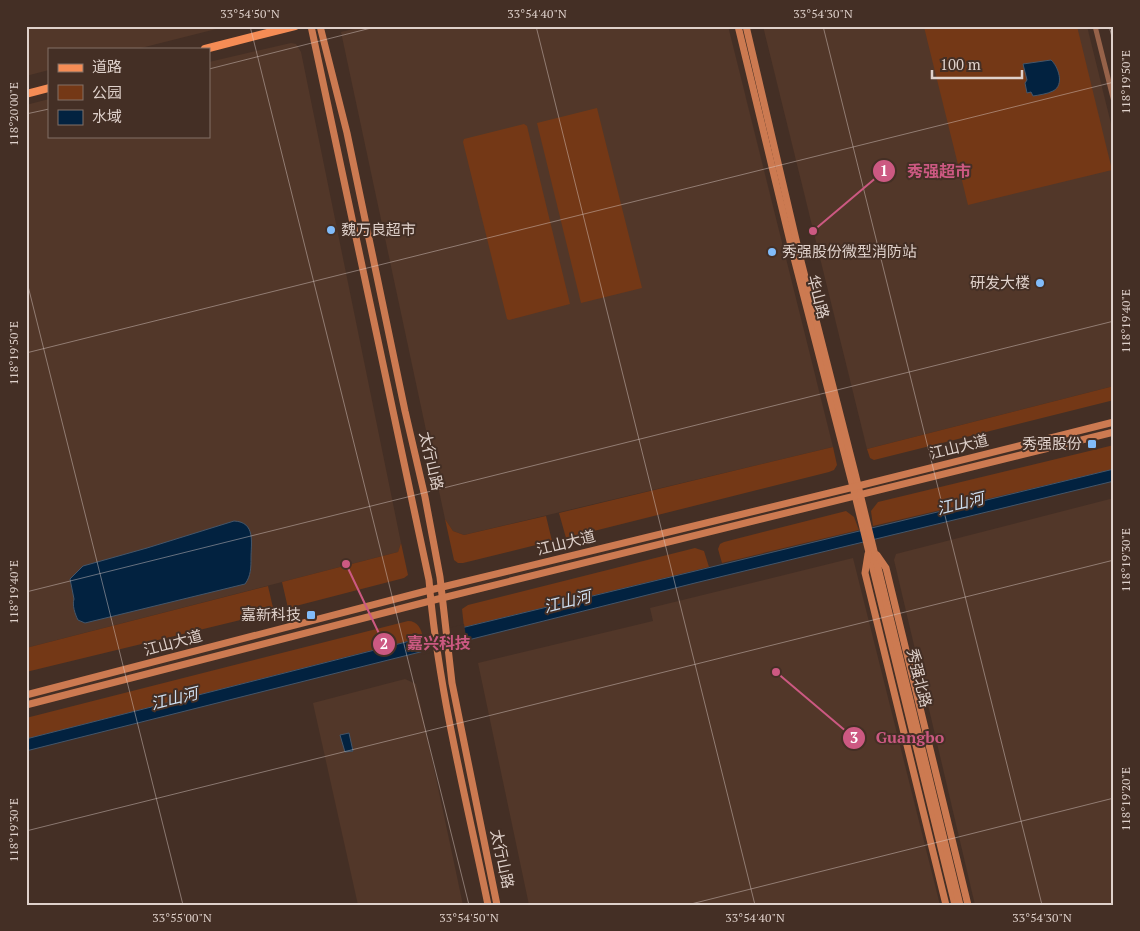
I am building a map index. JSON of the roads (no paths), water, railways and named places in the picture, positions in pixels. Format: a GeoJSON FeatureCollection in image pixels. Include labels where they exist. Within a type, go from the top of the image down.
{"type":"FeatureCollection","features":[{"type":"Feature","properties":{"kind":"main road"},"geometry":{"type":"LineString","coordinates":[[209,48],[294,26]]}},
{"type":"Feature","properties":{"kind":"main road"},"geometry":{"type":"LineString","coordinates":[[26,94],[48,88]]}},
{"type":"Feature","properties":{"kind":"street","name":"太行山路"},"geometry":{"type":"LineString","coordinates":[[311,26],[427,571],[442,685],[488,905]]}},
{"type":"Feature","properties":{"kind":"street","name":"太行山路"},"geometry":{"type":"LineString","coordinates":[[320,26],[347,133],[405,411],[425,497],[443,598],[454,692],[497,905]]}},
{"type":"Feature","properties":{"kind":"street","name":"华山路"},"geometry":{"type":"LineString","coordinates":[[738,26],[795,262],[856,487]]}},
{"type":"Feature","properties":{"kind":"street","name":"华山路"},"geometry":{"type":"LineString","coordinates":[[746,26],[856,487]]}},
{"type":"Feature","properties":{"kind":"street"},"geometry":{"type":"LineString","coordinates":[[1094,26],[1114,102]]}},
{"type":"Feature","properties":{"kind":"street","name":"江山大道"},"geometry":{"type":"LineString","coordinates":[[26,695],[430,590],[856,487],[1114,422]]}},
{"type":"Feature","properties":{"kind":"street","name":"江山大道"},"geometry":{"type":"LineString","coordinates":[[26,705],[430,601],[1114,432]]}},
{"type":"Feature","properties":{"kind":"street","name":"秀强北路"},"geometry":{"type":"LineString","coordinates":[[856,487],[955,905]]}},
{"type":"Feature","properties":{"kind":"street","name":"秀强北路"},"geometry":{"type":"LineString","coordinates":[[871,549],[960,905]]}},
{"type":"Feature","properties":{"kind":"street"},"geometry":{"type":"LineString","coordinates":[[871,549],[865,573],[946,905]]}},
{"type":"Feature","properties":{"kind":"street"},"geometry":{"type":"LineString","coordinates":[[871,549],[886,568],[968,905]]}},
{"type":"Feature","properties":{"kind":"water"},"geometry":{"type":"Polygon","coordinates":[[[1051,60],[1059,76],[1057,88],[1048,93],[1033,96],[1031,92],[1027,93],[1025,83],[1027,80],[1023,64],[1051,60]]]}},
{"type":"Feature","properties":{"kind":"water"},"geometry":{"type":"Polygon","coordinates":[[[1114,469],[1114,481],[695,583],[26,751],[26,739],[457,629],[1114,469]]]}},
{"type":"Feature","properties":{"kind":"water"},"geometry":{"type":"Polygon","coordinates":[[[234,521],[246,525],[251,534],[251,568],[245,584],[85,623],[78,620],[74,610],[70,579],[83,566],[234,521]]]}},
{"type":"Feature","properties":{"kind":"water"},"geometry":{"type":"Polygon","coordinates":[[[349,733],[353,751],[345,752],[340,735],[349,733]]]}},
{"type":"Feature","properties":{"kind":"place","name":"魏万良超市"},"geometry":{"type":"Point","coordinates":[331,230]}},
{"type":"Feature","properties":{"kind":"place","name":"秀强超市"},"geometry":{"type":"Point","coordinates":[813,231]}},
{"type":"Feature","properties":{"kind":"place","name":"秀强股份微型消防站"},"geometry":{"type":"Point","coordinates":[772,252]}},
{"type":"Feature","properties":{"kind":"place","name":"研发大楼"},"geometry":{"type":"Point","coordinates":[1040,283]}},
{"type":"Feature","properties":{"kind":"place","name":"秀强股份"},"geometry":{"type":"Point","coordinates":[1092,444]}},
{"type":"Feature","properties":{"kind":"place","name":"嘉兴科技"},"geometry":{"type":"Point","coordinates":[346,564]}},
{"type":"Feature","properties":{"kind":"place","name":"嘉新科技"},"geometry":{"type":"Point","coordinates":[311,615]}},
{"type":"Feature","properties":{"kind":"place","name":"Guangbo"},"geometry":{"type":"Point","coordinates":[776,672]}},
{"type":"Feature","properties":{"kind":"water label","name":"江山河"},"geometry":{"type":"Point","coordinates":[960,503]}},
{"type":"Feature","properties":{"kind":"water label","name":"江山河"},"geometry":{"type":"Point","coordinates":[567,601]}},
{"type":"Feature","properties":{"kind":"water label","name":"江山河"},"geometry":{"type":"Point","coordinates":[174,698]}}]}
